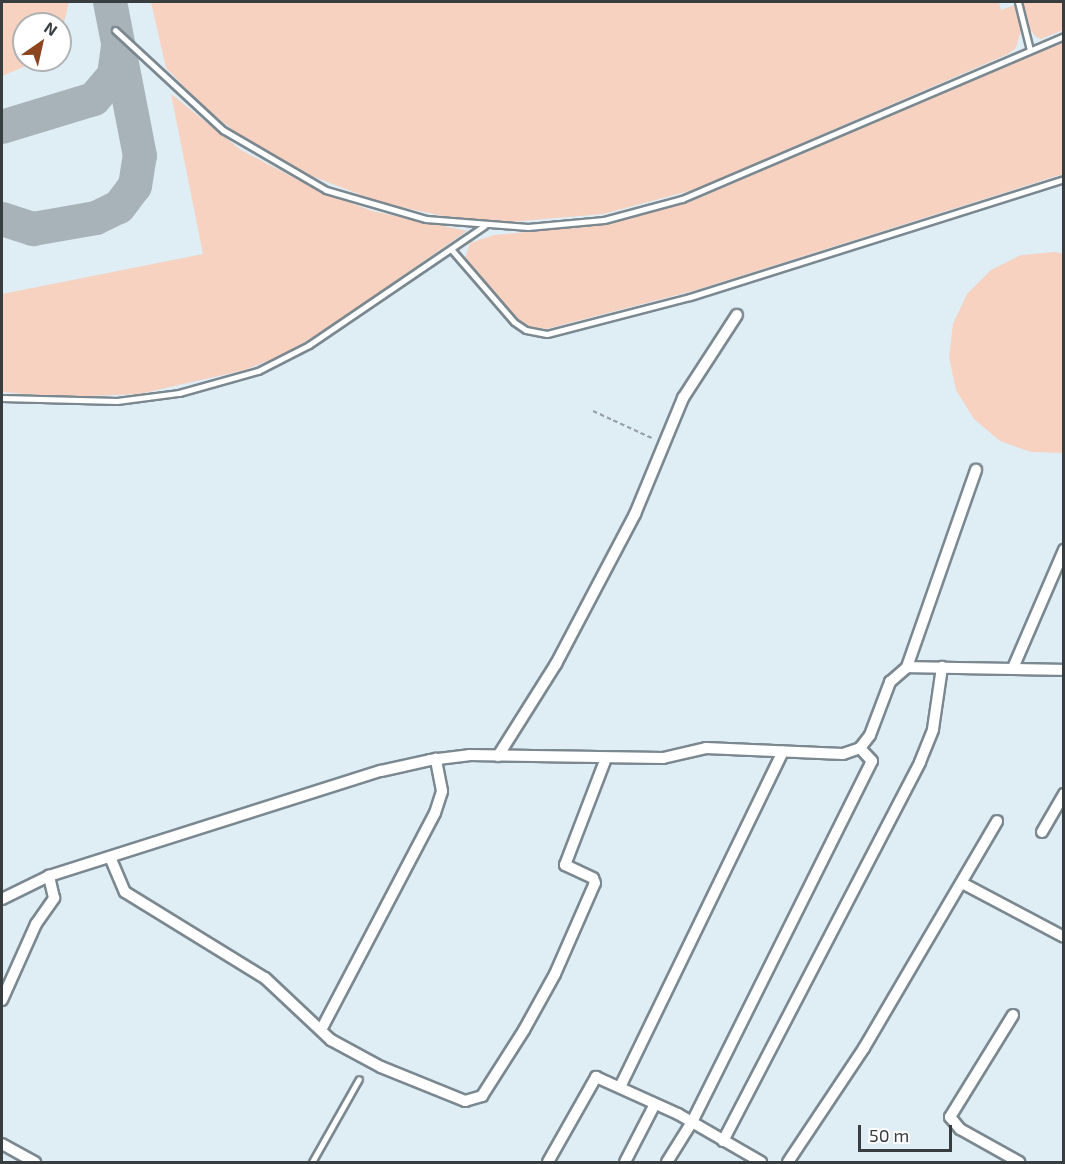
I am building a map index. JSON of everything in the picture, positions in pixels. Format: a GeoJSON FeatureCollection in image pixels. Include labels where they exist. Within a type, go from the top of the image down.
{"type":"FeatureCollection","features":[{"type":"Feature","properties":{"kind":"street"},"geometry":{"type":"LineString","coordinates":[[498,756],[556,664],[635,514],[683,398],[737,315]]}},
{"type":"Feature","properties":{"kind":"street"},"geometry":{"type":"LineString","coordinates":[[2,899],[49,876],[381,771],[436,759],[498,756],[663,758],[706,747],[843,754],[860,748],[870,735],[890,682],[907,668],[976,470]]}},
{"type":"Feature","properties":{"kind":"street"},"geometry":{"type":"LineString","coordinates":[[1012,668],[1064,550]]}},
{"type":"Feature","properties":{"kind":"street"},"geometry":{"type":"LineString","coordinates":[[723,1141],[920,762],[933,729],[942,667]]}},
{"type":"Feature","properties":{"kind":"street"},"geometry":{"type":"LineString","coordinates":[[907,668],[1064,670]]}},
{"type":"Feature","properties":{"kind":"street"},"geometry":{"type":"LineString","coordinates":[[666,1162],[692,1122],[872,761],[860,748]]}},
{"type":"Feature","properties":{"kind":"street"},"geometry":{"type":"LineString","coordinates":[[620,1087],[783,751]]}},
{"type":"Feature","properties":{"kind":"street"},"geometry":{"type":"LineString","coordinates":[[110,857],[125,892],[265,978],[331,1040],[370,1061],[465,1101],[482,1096],[555,974],[595,883],[593,878],[565,866],[606,758]]}},
{"type":"Feature","properties":{"kind":"street"},"geometry":{"type":"LineString","coordinates":[[321,1030],[435,813],[442,791],[436,759]]}},
{"type":"Feature","properties":{"kind":"street"},"geometry":{"type":"LineString","coordinates":[[1042,832],[1064,794]]}},
{"type":"Feature","properties":{"kind":"street"},"geometry":{"type":"LineString","coordinates":[[788,1162],[864,1048],[997,821]]}},
{"type":"Feature","properties":{"kind":"street"},"geometry":{"type":"LineString","coordinates":[[2,1000],[36,924],[54,898],[49,876]]}},
{"type":"Feature","properties":{"kind":"street"},"geometry":{"type":"LineString","coordinates":[[962,883],[1064,937]]}},
{"type":"Feature","properties":{"kind":"street"},"geometry":{"type":"LineString","coordinates":[[1013,1015],[950,1117],[960,1129],[1018,1162]]}},
{"type":"Feature","properties":{"kind":"street"},"geometry":{"type":"LineString","coordinates":[[548,1162],[596,1077],[692,1122],[761,1162]]}},
{"type":"Feature","properties":{"kind":"street"},"geometry":{"type":"LineString","coordinates":[[625,1162],[655,1104]]}},
{"type":"Feature","properties":{"kind":"street"},"geometry":{"type":"LineString","coordinates":[[2,1144],[29,1161]]}},
{"type":"Feature","properties":{"kind":"lane"},"geometry":{"type":"LineString","coordinates":[[1018,2],[1030,50]]}},
{"type":"Feature","properties":{"kind":"lane"},"geometry":{"type":"LineString","coordinates":[[115,30],[223,130],[293,173],[347,198],[386,210],[484,226],[528,227],[594,221],[682,199],[1064,36]]}},
{"type":"Feature","properties":{"kind":"lane"},"geometry":{"type":"LineString","coordinates":[[451,249],[514,322],[526,330],[548,334],[679,300],[1064,179]]}},
{"type":"Feature","properties":{"kind":"lane"},"geometry":{"type":"LineString","coordinates":[[2,398],[117,401],[179,393],[232,379],[294,354],[484,226]]}},
{"type":"Feature","properties":{"kind":"lane"},"geometry":{"type":"LineString","coordinates":[[312,1162],[359,1079]]}},
{"type":"Feature","properties":{"kind":"path"},"geometry":{"type":"LineString","coordinates":[[593,411],[664,443]]}},
{"type":"Feature","properties":{"kind":"shaded area"},"geometry":{"type":"Polygon","coordinates":[[[2,2],[69,2],[66,12],[12,12],[12,72],[2,76],[2,2]]]}},
{"type":"Feature","properties":{"kind":"shaded area"},"geometry":{"type":"Polygon","coordinates":[[[151,2],[999,2],[1001,10],[1015,5],[1021,30],[1016,48],[1008,54],[693,190],[603,214],[510,222],[443,216],[382,203],[309,175],[250,143],[207,110],[166,68],[151,2]]]}},
{"type":"Feature","properties":{"kind":"shaded area"},"geometry":{"type":"Polygon","coordinates":[[[1023,2],[1063,2],[1063,30],[1041,39],[1036,37],[1030,29],[1023,2]]]}},
{"type":"Feature","properties":{"kind":"shaded area"},"geometry":{"type":"Polygon","coordinates":[[[1063,42],[1063,174],[696,290],[546,329],[529,327],[514,317],[465,258],[470,243],[494,235],[606,224],[689,202],[1063,42]]]}},
{"type":"Feature","properties":{"kind":"shaded area"},"geometry":{"type":"Polygon","coordinates":[[[171,94],[241,150],[315,189],[372,211],[467,231],[325,330],[282,355],[245,370],[139,394],[63,397],[2,392],[2,294],[203,254],[171,94]]]}},
{"type":"Feature","properties":{"kind":"shaded area"},"geometry":{"type":"Polygon","coordinates":[[[1055,252],[1064,254],[1063,453],[1031,452],[1000,441],[974,419],[956,390],[949,357],[953,324],[967,294],[991,270],[1021,255],[1055,252]]]}},
{"type":"Feature","properties":{"kind":"taxiway"},"geometry":{"type":"LineString","coordinates":[[2,219],[33,229],[96,218],[119,207],[135,186],[140,156],[110,2]]}},
{"type":"Feature","properties":{"kind":"taxiway"},"geometry":{"type":"LineString","coordinates":[[2,127],[94,99],[114,75],[118,48]]}}]}
